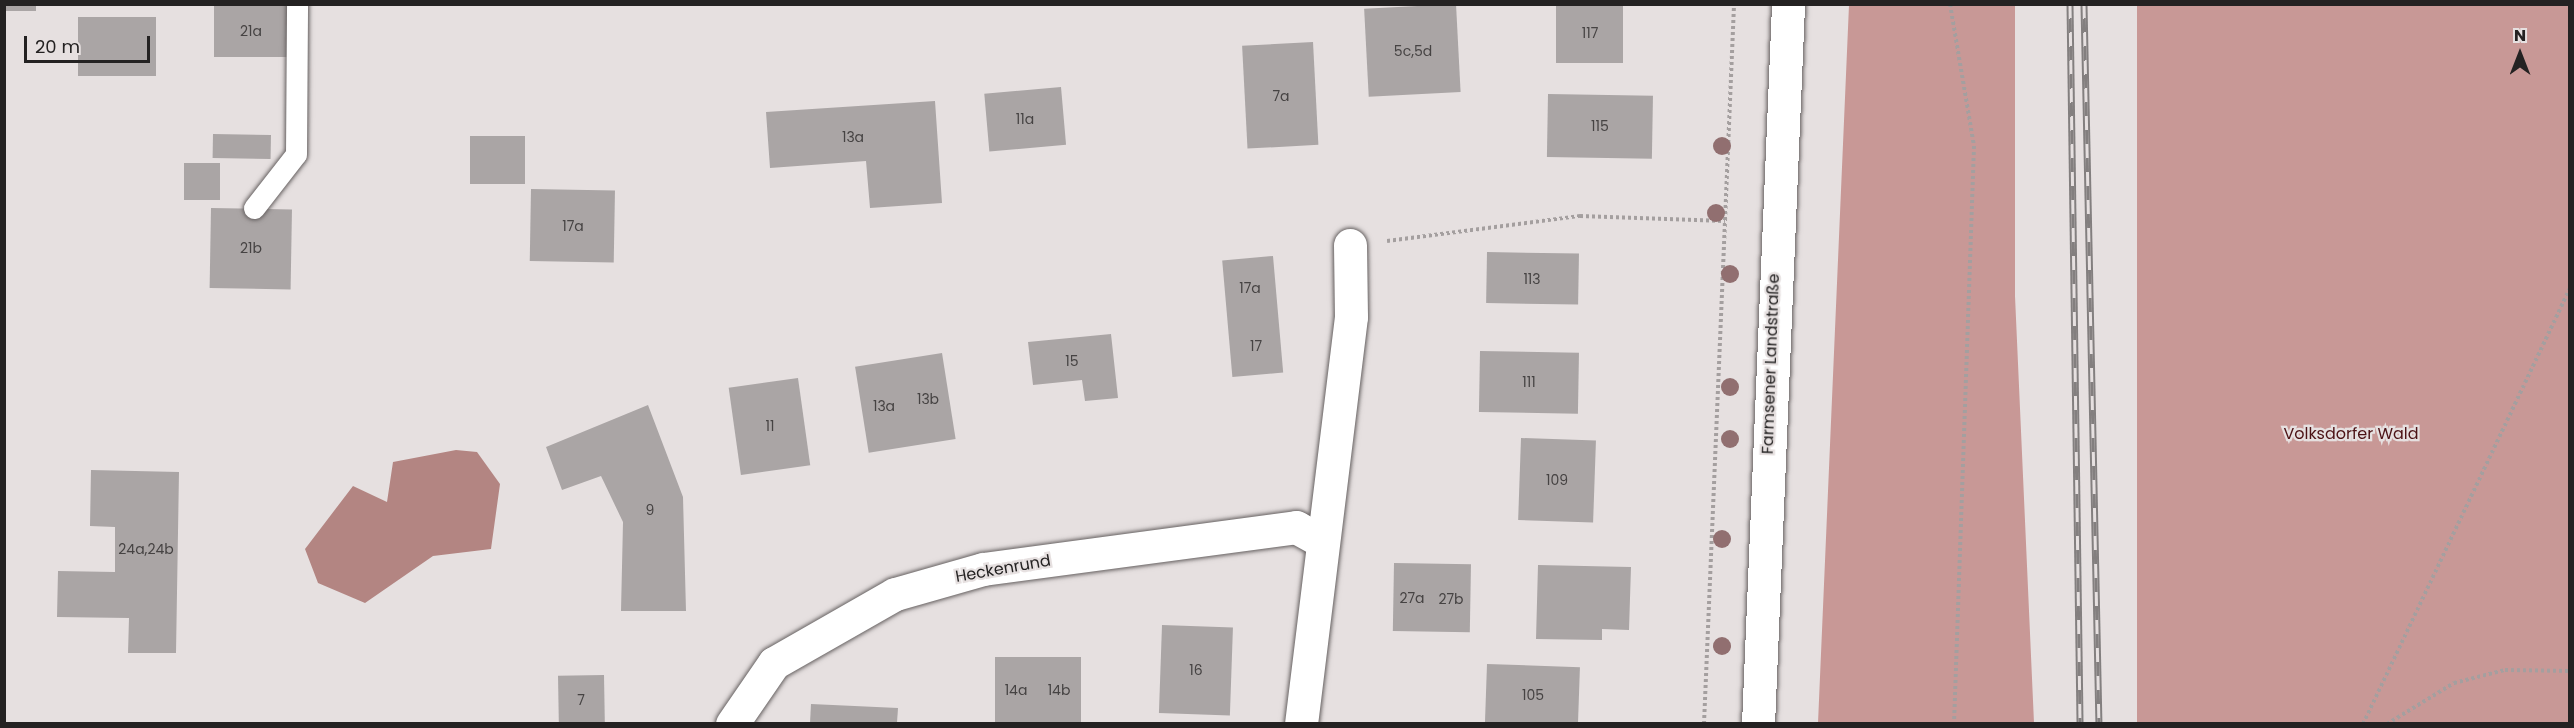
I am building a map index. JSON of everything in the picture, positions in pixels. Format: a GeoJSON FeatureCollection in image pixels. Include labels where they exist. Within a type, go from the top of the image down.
{"type":"FeatureCollection","features":[{"type":"Feature","properties":{"kind":"street","name":"Farmsener Landstraße"},"geometry":{"type":"LineString","coordinates":[[1758,723],[1788,4]]}},
{"type":"Feature","properties":{"kind":"street"},"geometry":{"type":"LineString","coordinates":[[1300,723],[1351,316],[1350,245]]}},
{"type":"Feature","properties":{"kind":"street","name":"Heckenrund"},"geometry":{"type":"LineString","coordinates":[[732,723],[774,663],[896,594],[983,569],[1296,527],[1321,541]]}},
{"type":"Feature","properties":{"kind":"lane"},"geometry":{"type":"LineString","coordinates":[[254,208],[296,154],[297,4]]}},
{"type":"Feature","properties":{"kind":"path"},"geometry":{"type":"LineString","coordinates":[[1704,723],[1734,4]]}},
{"type":"Feature","properties":{"kind":"path"},"geometry":{"type":"LineString","coordinates":[[1950,4],[1974,146],[1954,723]]}},
{"type":"Feature","properties":{"kind":"path"},"geometry":{"type":"LineString","coordinates":[[1350,245],[1580,216],[1725,222]]}},
{"type":"Feature","properties":{"kind":"path"},"geometry":{"type":"LineString","coordinates":[[2363,723],[2570,288]]}},
{"type":"Feature","properties":{"kind":"path"},"geometry":{"type":"LineString","coordinates":[[2387,723],[2454,683],[2505,670],[2570,671]]}},
{"type":"Feature","properties":{"kind":"green space"},"geometry":{"type":"Polygon","coordinates":[[[1849,5],[2015,5],[2015,296],[2034,723],[1818,723],[1849,5]]]}},
{"type":"Feature","properties":{"kind":"green space","name":"Volksdorfer Wald"},"geometry":{"type":"Polygon","coordinates":[[[2137,5],[2569,5],[2569,723],[2137,723],[2137,5]]]}},
{"type":"Feature","properties":{"kind":"shaded area"},"geometry":{"type":"Polygon","coordinates":[[[456,450],[477,452],[500,484],[491,549],[433,556],[365,603],[318,583],[305,549],[353,486],[387,502],[393,462],[456,450]]]}},
{"type":"Feature","properties":{"kind":"building"},"geometry":{"type":"Polygon","coordinates":[[[5,4],[36,4],[36,11],[5,11],[5,4]]]}},
{"type":"Feature","properties":{"kind":"building"},"geometry":{"type":"Polygon","coordinates":[[[214,4],[288,4],[288,57],[214,57],[214,4]]]}},
{"type":"Feature","properties":{"kind":"building"},"geometry":{"type":"Polygon","coordinates":[[[1456,4],[1461,92],[1369,97],[1364,9],[1456,4]]]}},
{"type":"Feature","properties":{"kind":"building"},"geometry":{"type":"Polygon","coordinates":[[[1556,4],[1623,4],[1623,63],[1556,63],[1556,4]]]}},
{"type":"Feature","properties":{"kind":"building"},"geometry":{"type":"Polygon","coordinates":[[[78,17],[156,17],[156,76],[78,76],[78,17]]]}},
{"type":"Feature","properties":{"kind":"building"},"geometry":{"type":"Polygon","coordinates":[[[1313,42],[1318,145],[1247,149],[1242,46],[1313,42]]]}},
{"type":"Feature","properties":{"kind":"building"},"geometry":{"type":"Polygon","coordinates":[[[1061,87],[1066,145],[989,151],[984,94],[1061,87]]]}},
{"type":"Feature","properties":{"kind":"building"},"geometry":{"type":"Polygon","coordinates":[[[1548,94],[1653,96],[1652,159],[1547,157],[1548,94]]]}},
{"type":"Feature","properties":{"kind":"building"},"geometry":{"type":"Polygon","coordinates":[[[935,101],[942,203],[870,208],[866,161],[770,168],[766,112],[935,101]]]}},
{"type":"Feature","properties":{"kind":"building"},"geometry":{"type":"Polygon","coordinates":[[[213,134],[271,135],[271,159],[213,158],[213,134]]]}},
{"type":"Feature","properties":{"kind":"building"},"geometry":{"type":"Polygon","coordinates":[[[470,136],[525,136],[525,184],[470,184],[470,136]]]}},
{"type":"Feature","properties":{"kind":"building"},"geometry":{"type":"Polygon","coordinates":[[[184,163],[220,163],[220,200],[184,200],[184,163]]]}},
{"type":"Feature","properties":{"kind":"building"},"geometry":{"type":"Polygon","coordinates":[[[531,189],[615,190],[614,262],[530,261],[531,189]]]}},
{"type":"Feature","properties":{"kind":"building"},"geometry":{"type":"Polygon","coordinates":[[[211,208],[292,209],[291,289],[210,288],[211,208]]]}},
{"type":"Feature","properties":{"kind":"building"},"geometry":{"type":"Polygon","coordinates":[[[1487,252],[1579,254],[1578,305],[1486,303],[1487,252]]]}},
{"type":"Feature","properties":{"kind":"building"},"geometry":{"type":"Polygon","coordinates":[[[1273,256],[1283,373],[1232,377],[1222,260],[1273,256]]]}},
{"type":"Feature","properties":{"kind":"building"},"geometry":{"type":"Polygon","coordinates":[[[1111,334],[1118,398],[1085,401],[1082,380],[1033,385],[1028,342],[1111,334]]]}},
{"type":"Feature","properties":{"kind":"building"},"geometry":{"type":"Polygon","coordinates":[[[1480,351],[1579,353],[1578,414],[1479,412],[1480,351]]]}},
{"type":"Feature","properties":{"kind":"building"},"geometry":{"type":"Polygon","coordinates":[[[942,353],[956,439],[869,453],[855,367],[942,353]]]}},
{"type":"Feature","properties":{"kind":"building"},"geometry":{"type":"Polygon","coordinates":[[[798,378],[810,465],[741,475],[729,388],[798,378]]]}},
{"type":"Feature","properties":{"kind":"building"},"geometry":{"type":"Polygon","coordinates":[[[648,405],[683,497],[686,611],[621,611],[623,522],[601,476],[562,490],[546,447],[648,405]]]}},
{"type":"Feature","properties":{"kind":"building"},"geometry":{"type":"Polygon","coordinates":[[[1521,438],[1596,441],[1593,523],[1518,520],[1521,438]]]}},
{"type":"Feature","properties":{"kind":"building"},"geometry":{"type":"Polygon","coordinates":[[[91,470],[179,472],[176,653],[128,653],[129,618],[57,617],[58,571],[115,572],[115,527],[90,526],[91,470]]]}},
{"type":"Feature","properties":{"kind":"building"},"geometry":{"type":"Polygon","coordinates":[[[1394,563],[1471,564],[1470,632],[1393,631],[1394,563]]]}},
{"type":"Feature","properties":{"kind":"building"},"geometry":{"type":"Polygon","coordinates":[[[1538,565],[1631,567],[1629,630],[1602,629],[1602,640],[1536,639],[1538,565]]]}},
{"type":"Feature","properties":{"kind":"building"},"geometry":{"type":"Polygon","coordinates":[[[1162,625],[1233,627],[1230,715],[1159,713],[1162,625]]]}},
{"type":"Feature","properties":{"kind":"building"},"geometry":{"type":"Polygon","coordinates":[[[995,657],[1081,657],[1081,723],[995,723],[995,657]]]}},
{"type":"Feature","properties":{"kind":"building"},"geometry":{"type":"Polygon","coordinates":[[[1487,664],[1580,667],[1578,724],[1485,723],[1487,664]]]}},
{"type":"Feature","properties":{"kind":"building"},"geometry":{"type":"Polygon","coordinates":[[[604,675],[605,723],[559,724],[558,676],[604,675]]]}},
{"type":"Feature","properties":{"kind":"building"},"geometry":{"type":"Polygon","coordinates":[[[811,704],[898,708],[897,723],[810,723],[811,704]]]}},
{"type":"Feature","properties":{"kind":"railway"},"geometry":{"type":"LineString","coordinates":[[2070,4],[2080,724]]}},
{"type":"Feature","properties":{"kind":"railway"},"geometry":{"type":"LineString","coordinates":[[2084,4],[2099,724]]}}]}
